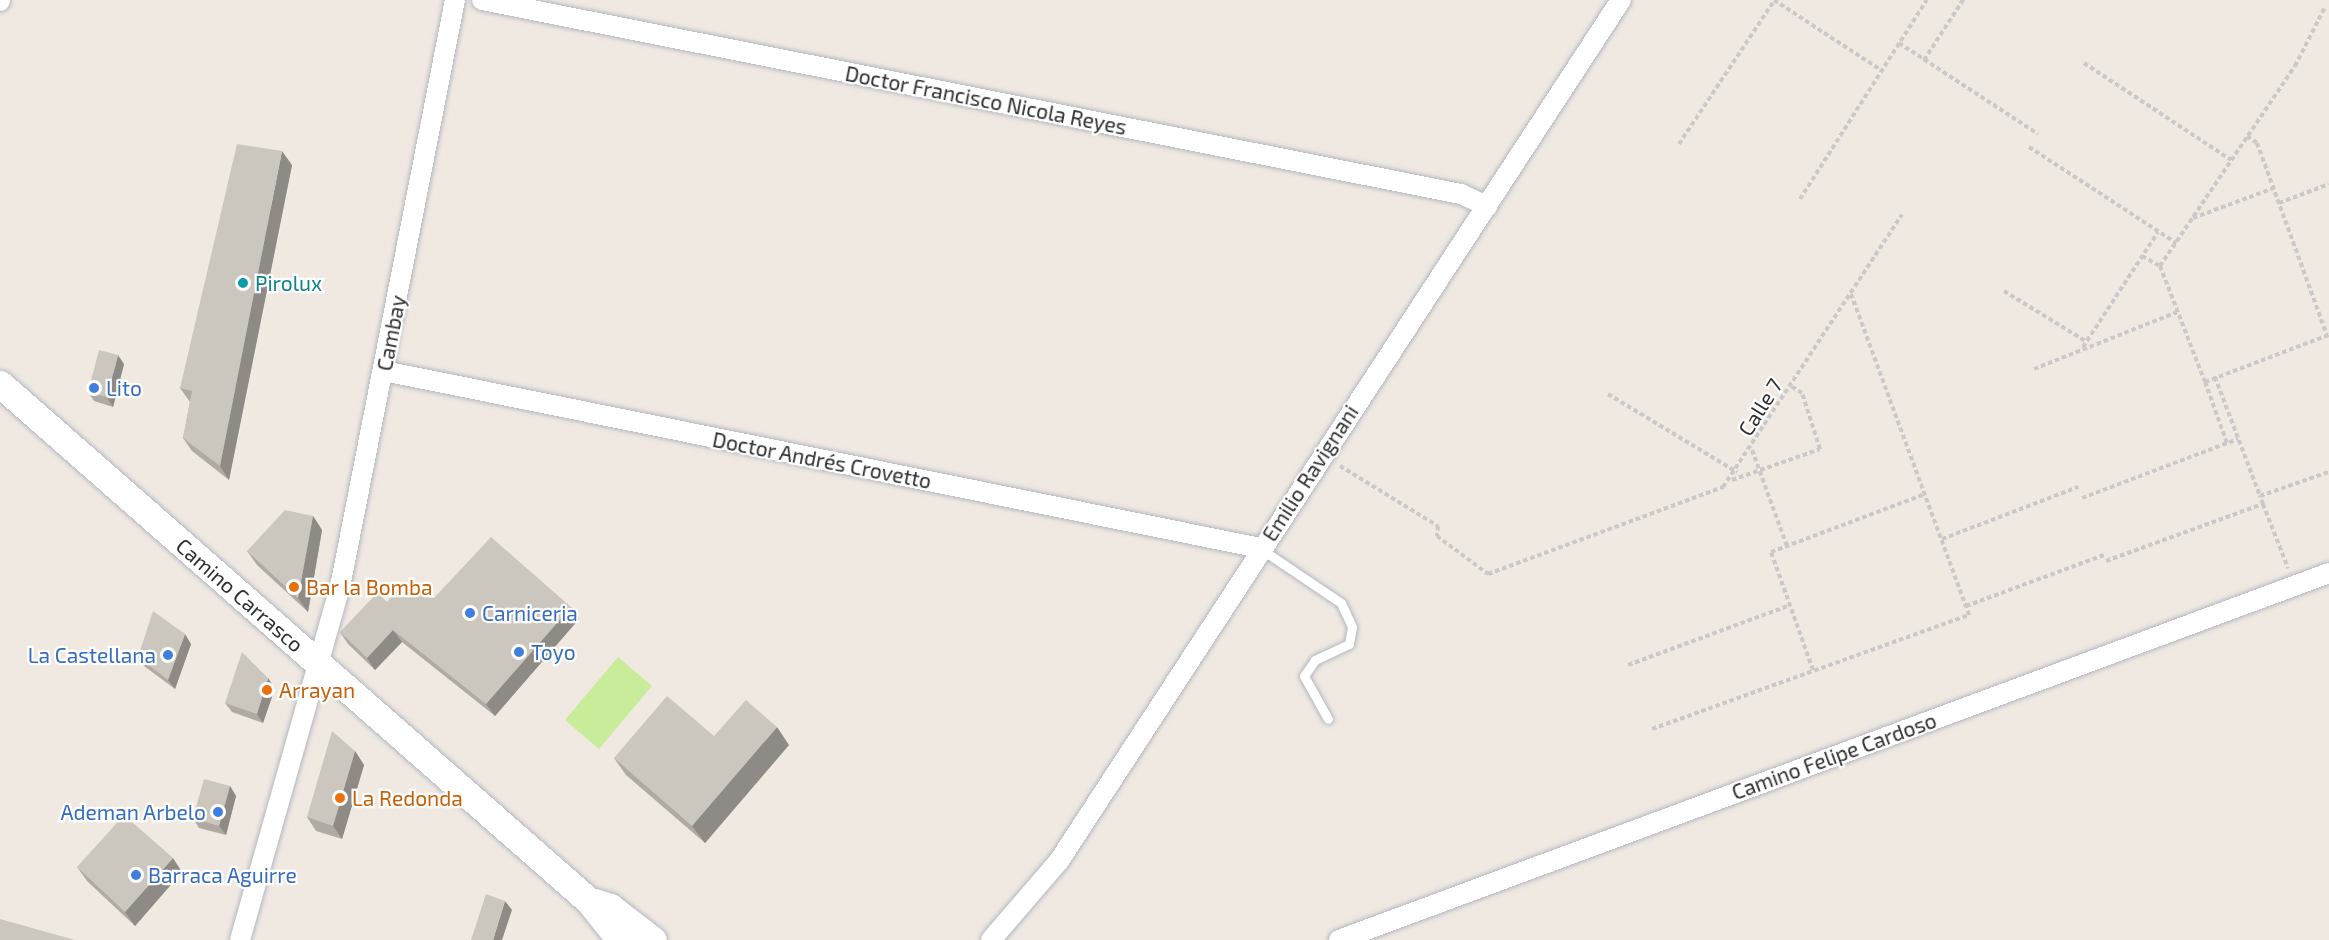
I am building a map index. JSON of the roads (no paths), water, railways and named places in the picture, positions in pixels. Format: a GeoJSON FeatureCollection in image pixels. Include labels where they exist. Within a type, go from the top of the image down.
{"type":"FeatureCollection","features":[{"type":"Feature","properties":{"kind":"main road","name":"Camino Carrasco"},"geometry":{"type":"LineString","coordinates":[[0,384],[589,901],[620,940]]}},
{"type":"Feature","properties":{"kind":"main road","name":"Camino Carrasco"},"geometry":{"type":"LineString","coordinates":[[589,901],[610,907],[652,940]]}},
{"type":"Feature","properties":{"kind":"street","name":"Cambay"},"geometry":{"type":"LineString","coordinates":[[240,940],[319,665],[384,371],[455,0]]}},
{"type":"Feature","properties":{"kind":"street","name":"Doctor Francisco Nicola Reyes"},"geometry":{"type":"LineString","coordinates":[[482,0],[1461,194],[1487,206]]}},
{"type":"Feature","properties":{"kind":"street","name":"Emilio Ravignani"},"geometry":{"type":"LineString","coordinates":[[991,940],[1059,861],[1260,548],[1621,0]]}},
{"type":"Feature","properties":{"kind":"street","name":"Doctor Andrés Crovetto"},"geometry":{"type":"LineString","coordinates":[[384,371],[1260,548]]}},
{"type":"Feature","properties":{"kind":"street","name":"Camino Felipe Cardoso"},"geometry":{"type":"LineString","coordinates":[[1339,940],[2329,573]]}},
{"type":"Feature","properties":{"kind":"lane"},"geometry":{"type":"LineString","coordinates":[[1260,548],[1341,603],[1352,627],[1349,644],[1315,660],[1304,676],[1328,719]]}},
{"type":"Feature","properties":{"kind":"place","name":"Pirolux"},"geometry":{"type":"Point","coordinates":[243,283]}},
{"type":"Feature","properties":{"kind":"place","name":"Lito"},"geometry":{"type":"Point","coordinates":[94,388]}},
{"type":"Feature","properties":{"kind":"place","name":"Bar la Bomba"},"geometry":{"type":"Point","coordinates":[294,587]}},
{"type":"Feature","properties":{"kind":"place","name":"Carniceria"},"geometry":{"type":"Point","coordinates":[470,613]}},
{"type":"Feature","properties":{"kind":"place","name":"Toyo"},"geometry":{"type":"Point","coordinates":[519,652]}},
{"type":"Feature","properties":{"kind":"place","name":"La Castellana"},"geometry":{"type":"Point","coordinates":[168,655]}},
{"type":"Feature","properties":{"kind":"place","name":"Arrayan"},"geometry":{"type":"Point","coordinates":[267,690]}},
{"type":"Feature","properties":{"kind":"place","name":"La Redonda"},"geometry":{"type":"Point","coordinates":[340,798]}},
{"type":"Feature","properties":{"kind":"place","name":"Ademan Arbelo"},"geometry":{"type":"Point","coordinates":[218,812]}},
{"type":"Feature","properties":{"kind":"place","name":"Barraca Aguirre"},"geometry":{"type":"Point","coordinates":[136,875]}}]}
